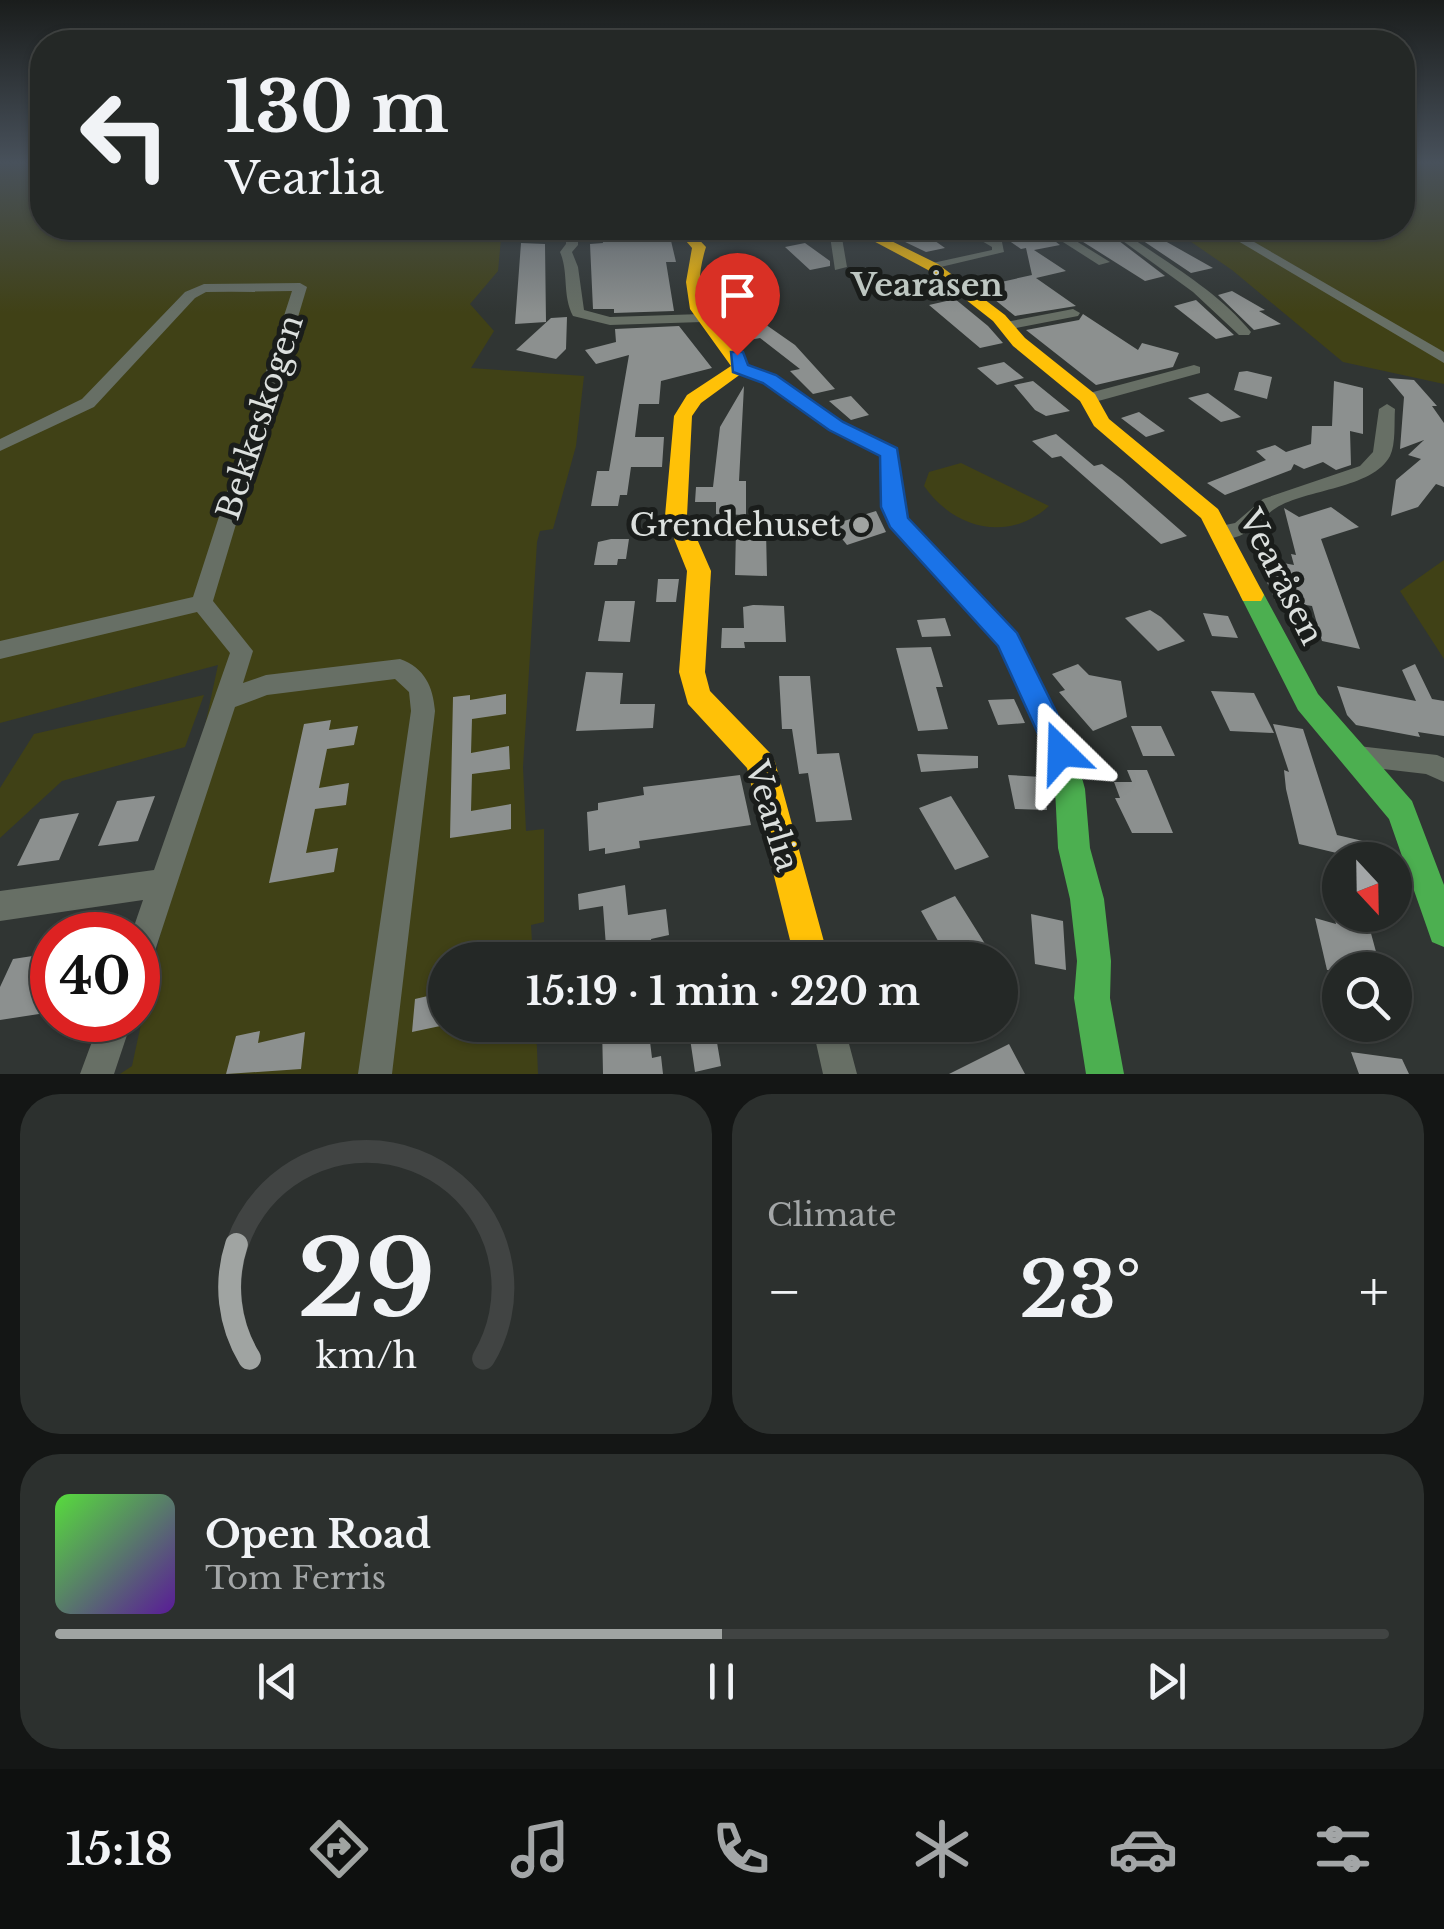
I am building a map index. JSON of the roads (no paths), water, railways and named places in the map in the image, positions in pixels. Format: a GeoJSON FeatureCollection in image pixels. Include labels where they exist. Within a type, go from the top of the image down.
{"type":"FeatureCollection","features":[{"type":"Feature","properties":{"kind":"street"},"geometry":{"type":"LineString","coordinates":[[572,240],[566,252],[572,263],[573,305],[578,313],[610,322],[702,318]]}},
{"type":"Feature","properties":{"kind":"street"},"geometry":{"type":"LineString","coordinates":[[693,240],[700,247],[691,269],[702,318],[737,355],[740,368],[770,379],[836,426],[887,449],[892,461],[892,507],[898,522],[1008,640],[1061,752],[1070,789],[1074,848],[1087,899],[1094,961],[1092,998],[1105,1074]]}},
{"type":"Feature","properties":{"kind":"street","name":"Vearåsen"},"geometry":{"type":"LineString","coordinates":[[837,240],[840,267]]}},
{"type":"Feature","properties":{"kind":"street","name":"Vearåsen"},"geometry":{"type":"LineString","coordinates":[[879,240],[933,267],[1006,326],[1088,398],[1101,422],[1191,494],[1223,532],[1290,674],[1320,716],[1402,811],[1432,864],[1444,930]]}},
{"type":"Feature","properties":{"kind":"street"},"geometry":{"type":"LineString","coordinates":[[933,267],[998,252],[998,245],[989,240]]}},
{"type":"Feature","properties":{"kind":"street"},"geometry":{"type":"LineString","coordinates":[[1067,240],[1104,262]]}},
{"type":"Feature","properties":{"kind":"street"},"geometry":{"type":"LineString","coordinates":[[1130,240],[1177,272],[1244,332]]}},
{"type":"Feature","properties":{"kind":"street"},"geometry":{"type":"LineString","coordinates":[[1242,240],[1444,358]]}},
{"type":"Feature","properties":{"kind":"street","name":"Bekkeskogen"},"geometry":{"type":"LineString","coordinates":[[0,446],[88,403],[190,295],[204,288],[300,287],[202,603]]}},
{"type":"Feature","properties":{"kind":"street"},"geometry":{"type":"LineString","coordinates":[[1006,326],[1073,313]]}},
{"type":"Feature","properties":{"kind":"street","name":"Vearlia"},"geometry":{"type":"LineString","coordinates":[[740,368],[694,399],[683,416],[676,516],[699,571],[692,672],[698,696],[760,762],[807,942]]}},
{"type":"Feature","properties":{"kind":"street"},"geometry":{"type":"LineString","coordinates":[[1088,398],[1145,384],[1165,372],[1194,370]]}},
{"type":"Feature","properties":{"kind":"street"},"geometry":{"type":"LineString","coordinates":[[1223,532],[1241,529],[1270,502],[1366,470],[1382,454],[1387,409]]}},
{"type":"Feature","properties":{"kind":"street"},"geometry":{"type":"LineString","coordinates":[[0,650],[202,603],[242,652],[153,912]]}},
{"type":"Feature","properties":{"kind":"street"},"geometry":{"type":"LineString","coordinates":[[224,700],[266,684],[400,670],[422,688],[423,711],[375,1074]]}},
{"type":"Feature","properties":{"kind":"street"},"geometry":{"type":"LineString","coordinates":[[1358,757],[1428,764],[1444,770]]}},
{"type":"Feature","properties":{"kind":"street"},"geometry":{"type":"LineString","coordinates":[[0,906],[163,883]]}},
{"type":"Feature","properties":{"kind":"street"},"geometry":{"type":"LineString","coordinates":[[97,1074],[108,1042]]}},
{"type":"Feature","properties":{"kind":"street"},"geometry":{"type":"LineString","coordinates":[[832,1042],[840,1074]]}},
{"type":"Feature","properties":{"kind":"place","name":"Grendehuset"},"geometry":{"type":"Point","coordinates":[861,525]}},
{"type":"Feature","properties":{"kind":"district","name":"Vearåsen"},"geometry":{"type":"Point","coordinates":[927,285]}}]}
